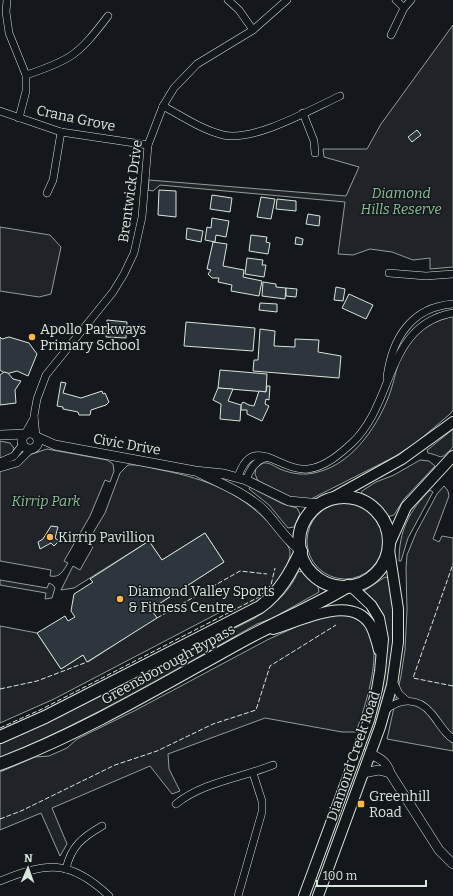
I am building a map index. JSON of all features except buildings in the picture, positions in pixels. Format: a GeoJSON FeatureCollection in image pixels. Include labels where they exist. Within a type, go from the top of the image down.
{"type":"FeatureCollection","features":[{"type":"Feature","properties":{"kind":"highway"},"geometry":{"type":"LineString","coordinates":[[347,498],[368,504],[384,521],[389,535],[389,547],[386,560],[377,572],[365,582],[350,586],[330,584],[319,579],[309,570],[300,550],[300,535],[304,522],[310,513],[323,503],[347,498]]}},
{"type":"Feature","properties":{"kind":"highway","name":"Greensborough Bypass"},"geometry":{"type":"LineString","coordinates":[[0,738],[260,607],[272,598],[284,584],[300,550]]}},
{"type":"Feature","properties":{"kind":"highway","name":"Greensborough Bypass"},"geometry":{"type":"LineString","coordinates":[[0,764],[25,755],[110,713],[255,633],[350,586]]}},
{"type":"Feature","properties":{"kind":"main road"},"geometry":{"type":"LineString","coordinates":[[323,503],[402,459],[453,422]]}},
{"type":"Feature","properties":{"kind":"main road"},"geometry":{"type":"LineString","coordinates":[[389,547],[406,507],[453,456]]}},
{"type":"Feature","properties":{"kind":"main road","name":"Diamond Creek Road"},"geometry":{"type":"LineString","coordinates":[[318,896],[385,711],[393,681],[398,642],[398,609],[389,547]]}},
{"type":"Feature","properties":{"kind":"main road","name":"Diamond Creek Road"},"geometry":{"type":"LineString","coordinates":[[304,896],[376,696],[382,660],[382,630],[378,618],[371,605],[350,586]]}},
{"type":"Feature","properties":{"kind":"main road"},"geometry":{"type":"LineString","coordinates":[[255,633],[326,612],[347,610],[361,615],[370,625],[382,660]]}},
{"type":"Feature","properties":{"kind":"main road"},"geometry":{"type":"LineString","coordinates":[[356,755],[370,754]]}},
{"type":"Feature","properties":{"kind":"street"},"geometry":{"type":"LineString","coordinates":[[7,0],[3,12],[11,41],[26,75],[26,91],[19,118]]}},
{"type":"Feature","properties":{"kind":"street"},"geometry":{"type":"LineString","coordinates":[[228,0],[239,10],[253,30]]}},
{"type":"Feature","properties":{"kind":"street","name":"Brentwick Drive"},"geometry":{"type":"LineString","coordinates":[[36,437],[34,416],[38,393],[49,370],[113,292],[132,259],[140,231],[148,145],[163,106],[184,76],[196,64],[253,30],[287,0]]}},
{"type":"Feature","properties":{"kind":"street"},"geometry":{"type":"LineString","coordinates":[[396,0],[404,8]]}},
{"type":"Feature","properties":{"kind":"street"},"geometry":{"type":"LineString","coordinates":[[391,35],[404,8],[411,0]]}},
{"type":"Feature","properties":{"kind":"street"},"geometry":{"type":"LineString","coordinates":[[26,75],[54,66],[71,56],[86,45],[108,16]]}},
{"type":"Feature","properties":{"kind":"street"},"geometry":{"type":"LineString","coordinates":[[163,106],[211,131],[231,136],[248,136],[340,96]]}},
{"type":"Feature","properties":{"kind":"street","name":"Crana Grove"},"geometry":{"type":"LineString","coordinates":[[0,111],[61,132],[148,145]]}},
{"type":"Feature","properties":{"kind":"street"},"geometry":{"type":"LineString","coordinates":[[303,113],[314,141],[315,153]]}},
{"type":"Feature","properties":{"kind":"street"},"geometry":{"type":"LineString","coordinates":[[47,193],[53,180],[61,132]]}},
{"type":"Feature","properties":{"kind":"street"},"geometry":{"type":"LineString","coordinates":[[388,273],[426,276],[453,274]]}},
{"type":"Feature","properties":{"kind":"street"},"geometry":{"type":"LineString","coordinates":[[387,385],[390,360],[395,342],[402,331],[424,312],[432,308],[453,304]]}},
{"type":"Feature","properties":{"kind":"street"},"geometry":{"type":"LineString","coordinates":[[237,491],[242,479],[254,464],[268,457],[290,466],[304,469],[328,462],[351,444],[365,429],[380,402],[401,349],[410,336],[425,322],[442,315],[453,313]]}},
{"type":"Feature","properties":{"kind":"street","name":"Brentwick Drive"},"geometry":{"type":"LineString","coordinates":[[25,434],[34,416]]}},
{"type":"Feature","properties":{"kind":"street"},"geometry":{"type":"LineString","coordinates":[[0,435],[32,433],[36,437],[37,444],[17,463],[0,468]]}},
{"type":"Feature","properties":{"kind":"street"},"geometry":{"type":"LineString","coordinates":[[0,462],[14,456],[22,444],[22,439],[25,434]]}},
{"type":"Feature","properties":{"kind":"street"},"geometry":{"type":"LineString","coordinates":[[0,435],[22,444],[27,448],[32,448]]}},
{"type":"Feature","properties":{"kind":"street","name":"Civic Drive"},"geometry":{"type":"LineString","coordinates":[[36,437],[55,445],[211,472],[242,479],[285,499],[295,502],[323,503]]}},
{"type":"Feature","properties":{"kind":"street","name":"Civic Drive"},"geometry":{"type":"LineString","coordinates":[[32,448],[55,445]]}},
{"type":"Feature","properties":{"kind":"street","name":"Civic Drive"},"geometry":{"type":"LineString","coordinates":[[195,470],[237,491],[264,511],[290,542],[300,550]]}},
{"type":"Feature","properties":{"kind":"street"},"geometry":{"type":"LineString","coordinates":[[393,681],[399,694],[406,700],[419,703],[428,709],[445,733],[453,739]]}},
{"type":"Feature","properties":{"kind":"street"},"geometry":{"type":"LineString","coordinates":[[385,711],[396,703],[406,700]]}},
{"type":"Feature","properties":{"kind":"street"},"geometry":{"type":"LineString","coordinates":[[370,754],[383,760],[440,850],[453,864]]}},
{"type":"Feature","properties":{"kind":"street"},"geometry":{"type":"LineString","coordinates":[[176,804],[186,797],[227,779],[253,773],[273,765]]}},
{"type":"Feature","properties":{"kind":"street"},"geometry":{"type":"LineString","coordinates":[[363,773],[379,770],[390,773]]}},
{"type":"Feature","properties":{"kind":"street"},"geometry":{"type":"LineString","coordinates":[[238,896],[262,812],[262,801],[253,773]]}},
{"type":"Feature","properties":{"kind":"street"},"geometry":{"type":"LineString","coordinates":[[66,869],[71,852],[81,840],[102,826]]}},
{"type":"Feature","properties":{"kind":"street"},"geometry":{"type":"LineString","coordinates":[[0,881],[38,868],[66,869],[88,878],[108,896]]}},
{"type":"Feature","properties":{"kind":"green space","name":"Diamond Hills Reserve"},"geometry":{"type":"Polygon","coordinates":[[[453,25],[453,267],[430,269],[430,258],[413,260],[392,252],[370,249],[353,255],[338,254],[345,202],[160,185],[153,191],[148,190],[149,180],[346,196],[359,167],[324,157],[323,149],[367,149],[381,124],[453,25]]]}},
{"type":"Feature","properties":{"kind":"green space"},"geometry":{"type":"Polygon","coordinates":[[[0,227],[50,235],[61,247],[51,294],[39,297],[0,291],[0,227]]]}},
{"type":"Feature","properties":{"kind":"green space"},"geometry":{"type":"Polygon","coordinates":[[[453,316],[453,410],[417,442],[394,457],[311,499],[293,498],[258,481],[255,474],[256,468],[263,463],[289,472],[308,474],[331,467],[354,451],[373,428],[380,415],[391,390],[401,357],[411,339],[425,327],[453,316]]]}},
{"type":"Feature","properties":{"kind":"green space"},"geometry":{"type":"Polygon","coordinates":[[[453,429],[453,447],[448,452],[441,457],[428,453],[427,450],[453,429]]]}},
{"type":"Feature","properties":{"kind":"green space"},"geometry":{"type":"Polygon","coordinates":[[[0,441],[10,443],[14,448],[13,454],[0,460],[0,441]]]}},
{"type":"Feature","properties":{"kind":"green space","name":"Kirrip Park"},"geometry":{"type":"Polygon","coordinates":[[[47,449],[107,460],[113,464],[114,471],[110,482],[105,480],[90,516],[64,561],[68,563],[61,573],[56,576],[50,576],[51,570],[0,561],[0,471],[32,454],[47,449]]]}},
{"type":"Feature","properties":{"kind":"green space"},"geometry":{"type":"Polygon","coordinates":[[[420,460],[429,461],[435,466],[404,499],[394,515],[387,517],[374,502],[361,494],[362,491],[376,482],[394,475],[420,460]]]}},
{"type":"Feature","properties":{"kind":"green space"},"geometry":{"type":"Polygon","coordinates":[[[128,465],[144,466],[194,478],[224,490],[252,507],[276,531],[289,548],[290,555],[286,567],[273,587],[258,601],[247,608],[234,613],[230,607],[54,699],[0,723],[0,626],[37,633],[61,669],[83,655],[88,662],[156,618],[151,609],[224,562],[205,533],[162,560],[149,541],[74,588],[61,590],[73,566],[80,570],[93,547],[87,543],[105,513],[120,473],[128,465]]]}},
{"type":"Feature","properties":{"kind":"green space"},"geometry":{"type":"Polygon","coordinates":[[[444,486],[448,491],[449,496],[433,539],[439,542],[442,536],[453,538],[453,751],[387,739],[401,676],[405,650],[407,555],[416,533],[437,494],[444,486]]]}},
{"type":"Feature","properties":{"kind":"green space"},"geometry":{"type":"Polygon","coordinates":[[[250,487],[283,504],[297,508],[300,514],[294,527],[288,528],[269,505],[249,489],[250,487]]]}},
{"type":"Feature","properties":{"kind":"green space"},"geometry":{"type":"Polygon","coordinates":[[[430,490],[433,492],[408,538],[401,561],[399,561],[399,550],[403,531],[416,506],[430,490]]]}},
{"type":"Feature","properties":{"kind":"green space"},"geometry":{"type":"Polygon","coordinates":[[[345,503],[360,506],[372,514],[380,526],[383,541],[380,556],[372,568],[360,576],[345,579],[330,576],[318,568],[310,556],[307,541],[310,526],[318,514],[330,506],[345,503]]]}},
{"type":"Feature","properties":{"kind":"green space"},"geometry":{"type":"Polygon","coordinates":[[[303,571],[318,587],[319,592],[273,618],[257,624],[98,712],[33,744],[0,758],[0,744],[56,718],[255,618],[280,598],[290,586],[298,572],[303,571]]]}},
{"type":"Feature","properties":{"kind":"green space"},"geometry":{"type":"Polygon","coordinates":[[[385,577],[390,578],[392,596],[393,633],[390,669],[383,705],[377,723],[367,748],[362,752],[387,645],[364,591],[385,577]]]}},
{"type":"Feature","properties":{"kind":"green space"},"geometry":{"type":"Polygon","coordinates":[[[0,580],[47,588],[49,583],[55,588],[52,598],[45,599],[46,593],[0,585],[0,580]]]}},
{"type":"Feature","properties":{"kind":"green space"},"geometry":{"type":"Polygon","coordinates":[[[335,614],[357,617],[367,626],[372,638],[374,654],[373,671],[365,705],[356,732],[342,732],[265,718],[168,754],[169,769],[180,791],[172,794],[150,766],[52,808],[67,844],[60,856],[41,813],[0,830],[0,772],[35,757],[49,756],[67,748],[77,739],[136,710],[267,640],[313,619],[335,614]]]}},
{"type":"Feature","properties":{"kind":"fence"},"geometry":{"type":"LineString","coordinates":[[453,564],[413,678],[453,686]]}},
{"type":"Feature","properties":{"kind":"fence"},"geometry":{"type":"LineString","coordinates":[[0,728],[42,709],[259,597],[271,585],[275,568]]}},
{"type":"Feature","properties":{"kind":"fence"},"geometry":{"type":"LineString","coordinates":[[157,618],[240,571],[267,574]]}},
{"type":"Feature","properties":{"kind":"fence"},"geometry":{"type":"LineString","coordinates":[[0,819],[21,811],[115,765],[157,751],[213,724],[256,710],[270,666],[336,625]]}},
{"type":"Feature","properties":{"kind":"fence"},"geometry":{"type":"LineString","coordinates":[[0,689],[37,681],[87,662]]}},
{"type":"Feature","properties":{"kind":"place","name":"Apollo Parkways Primary School"},"geometry":{"type":"Point","coordinates":[32,337]}},
{"type":"Feature","properties":{"kind":"place","name":"Kirrip Pavillion"},"geometry":{"type":"Point","coordinates":[50,537]}},
{"type":"Feature","properties":{"kind":"place","name":"Diamond Valley Sports & Fitness Centre"},"geometry":{"type":"Point","coordinates":[120,599]}},
{"type":"Feature","properties":{"kind":"place","name":"Greenhill Road"},"geometry":{"type":"Point","coordinates":[361,804]}}]}
